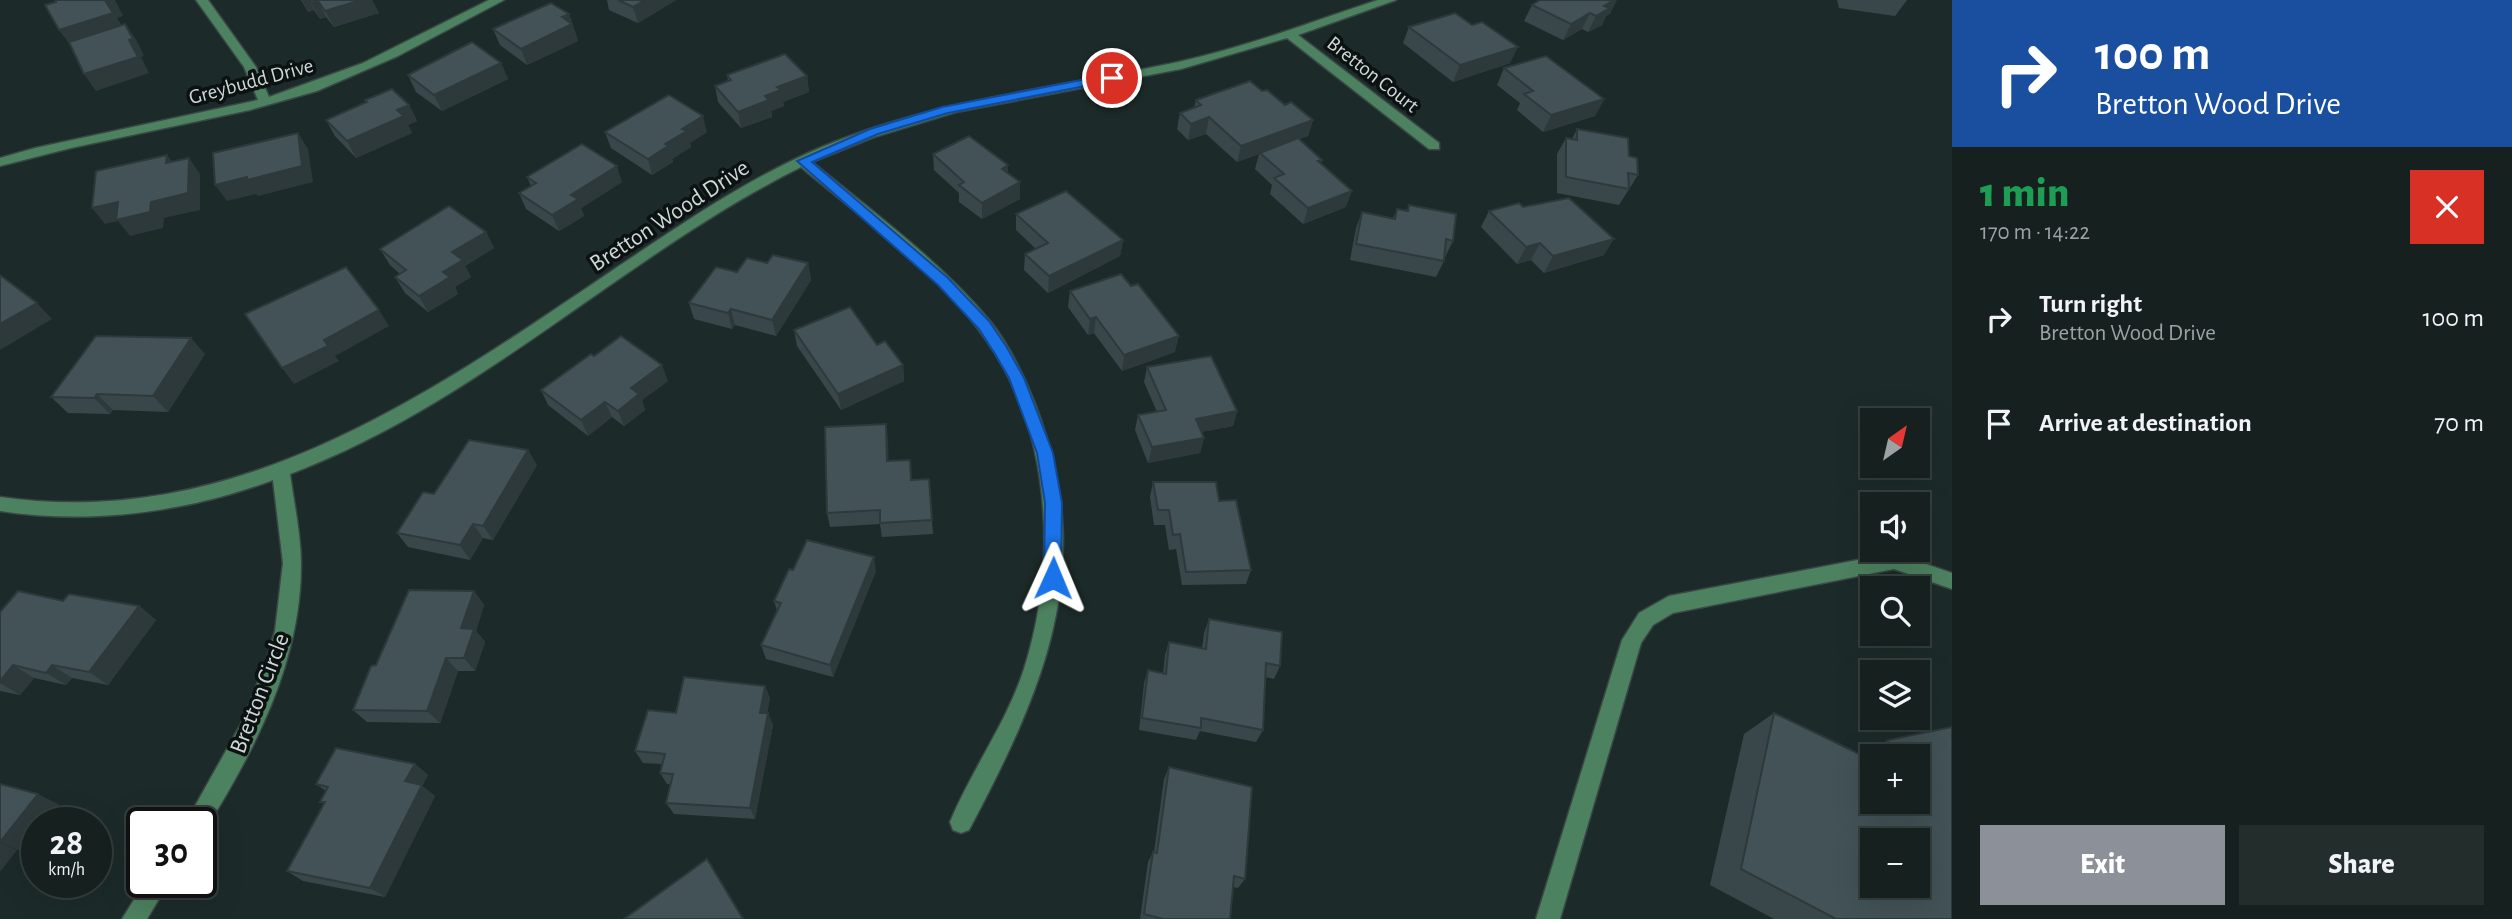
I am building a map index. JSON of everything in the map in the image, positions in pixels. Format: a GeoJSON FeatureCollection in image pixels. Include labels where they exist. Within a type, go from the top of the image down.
{"type":"FeatureCollection","features":[{"type":"Feature","properties":{"kind":"street"},"geometry":{"type":"LineString","coordinates":[[202,0],[250,67],[265,102]]}},
{"type":"Feature","properties":{"kind":"street","name":"Greybudd Drive"},"geometry":{"type":"LineString","coordinates":[[0,162],[55,147],[265,102],[352,73],[498,0]]}},
{"type":"Feature","properties":{"kind":"street","name":"Bretton Wood Drive"},"geometry":{"type":"LineString","coordinates":[[0,505],[57,510],[124,506],[219,490],[281,471],[365,437],[417,408],[712,210],[803,161],[874,132],[946,110],[1183,64],[1390,0]]}},
{"type":"Feature","properties":{"kind":"street","name":"Bretton Court"},"geometry":{"type":"LineString","coordinates":[[1288,33],[1434,146]]}},
{"type":"Feature","properties":{"kind":"street"},"geometry":{"type":"LineString","coordinates":[[803,161],[943,282],[984,325],[1016,378],[1045,453],[1054,503],[1054,554],[1053,578],[1042,639],[1017,713],[961,822]]}},
{"type":"Feature","properties":{"kind":"street","name":"Bretton Circle"},"geometry":{"type":"LineString","coordinates":[[206,807],[248,735],[275,666],[286,623],[292,564],[281,471]]}},
{"type":"Feature","properties":{"kind":"street"},"geometry":{"type":"LineString","coordinates":[[1548,919],[1632,640],[1646,619],[1669,606],[1894,561],[1952,581]]}},
{"type":"Feature","properties":{"kind":"street"},"geometry":{"type":"LineString","coordinates":[[134,919],[148,898]]}},
{"type":"Feature","properties":{"kind":"building"},"geometry":{"type":"Polygon","coordinates":[[[55,0],[112,0],[106,2],[113,13],[59,30],[45,5],[56,2],[55,0]]]}},
{"type":"Feature","properties":{"kind":"building"},"geometry":{"type":"Polygon","coordinates":[[[309,0],[361,0],[325,11],[318,1],[311,3],[309,0]]]}},
{"type":"Feature","properties":{"kind":"building"},"geometry":{"type":"Polygon","coordinates":[[[618,0],[645,0],[633,7],[618,0]]]}},
{"type":"Feature","properties":{"kind":"building"},"geometry":{"type":"Polygon","coordinates":[[[1540,0],[1614,0],[1604,6],[1610,8],[1596,16],[1590,13],[1571,24],[1532,5],[1540,0]]]}},
{"type":"Feature","properties":{"kind":"building"},"geometry":{"type":"Polygon","coordinates":[[[551,3],[569,14],[562,17],[572,24],[521,49],[493,29],[551,3]]]}},
{"type":"Feature","properties":{"kind":"building"},"geometry":{"type":"Polygon","coordinates":[[[1455,13],[1472,25],[1482,22],[1518,47],[1460,65],[1409,27],[1455,13]]]}},
{"type":"Feature","properties":{"kind":"building"},"geometry":{"type":"Polygon","coordinates":[[[125,24],[133,39],[129,40],[138,57],[84,74],[69,42],[125,24]]]}},
{"type":"Feature","properties":{"kind":"building"},"geometry":{"type":"Polygon","coordinates":[[[472,42],[501,63],[434,95],[408,75],[472,42]]]}},
{"type":"Feature","properties":{"kind":"building"},"geometry":{"type":"Polygon","coordinates":[[[785,54],[807,76],[777,87],[781,90],[765,96],[769,100],[738,112],[715,86],[731,80],[727,75],[785,54]]]}},
{"type":"Feature","properties":{"kind":"building"},"geometry":{"type":"Polygon","coordinates":[[[1546,56],[1604,99],[1551,115],[1524,94],[1533,91],[1504,68],[1546,56]]]}},
{"type":"Feature","properties":{"kind":"building"},"geometry":{"type":"Polygon","coordinates":[[[1250,81],[1262,91],[1267,90],[1285,105],[1291,102],[1313,120],[1241,146],[1209,117],[1191,124],[1180,113],[1201,105],[1196,100],[1250,81]]]}},
{"type":"Feature","properties":{"kind":"building"},"geometry":{"type":"Polygon","coordinates":[[[392,89],[409,105],[397,110],[404,116],[347,141],[326,120],[367,102],[365,100],[392,89]]]}},
{"type":"Feature","properties":{"kind":"building"},"geometry":{"type":"Polygon","coordinates":[[[669,95],[703,116],[682,129],[687,131],[665,144],[668,146],[648,159],[605,132],[669,95]]]}},
{"type":"Feature","properties":{"kind":"building"},"geometry":{"type":"Polygon","coordinates":[[[1577,129],[1628,138],[1629,156],[1637,158],[1638,175],[1628,173],[1629,189],[1566,177],[1566,138],[1577,140],[1577,129]]]}},
{"type":"Feature","properties":{"kind":"building"},"geometry":{"type":"Polygon","coordinates":[[[298,133],[302,166],[215,185],[213,153],[298,133]]]}},
{"type":"Feature","properties":{"kind":"building"},"geometry":{"type":"Polygon","coordinates":[[[969,136],[1008,165],[1002,169],[1020,182],[982,203],[959,185],[964,182],[933,154],[969,136]]]}},
{"type":"Feature","properties":{"kind":"building"},"geometry":{"type":"Polygon","coordinates":[[[1298,138],[1322,160],[1318,161],[1352,191],[1308,208],[1274,178],[1284,174],[1260,153],[1298,138]]]}},
{"type":"Feature","properties":{"kind":"building"},"geometry":{"type":"Polygon","coordinates":[[[582,144],[617,166],[571,195],[578,199],[552,215],[519,193],[536,183],[527,177],[582,144]]]}},
{"type":"Feature","properties":{"kind":"building"},"geometry":{"type":"Polygon","coordinates":[[[167,155],[166,163],[189,158],[188,193],[151,202],[150,212],[116,220],[118,202],[92,208],[96,171],[167,155]]]}},
{"type":"Feature","properties":{"kind":"building"},"geometry":{"type":"Polygon","coordinates":[[[1066,191],[1123,240],[1049,276],[1025,254],[1048,243],[1016,214],[1066,191]]]}},
{"type":"Feature","properties":{"kind":"building"},"geometry":{"type":"Polygon","coordinates":[[[1569,198],[1614,239],[1553,256],[1540,243],[1526,247],[1489,211],[1519,203],[1523,207],[1569,198]]]}},
{"type":"Feature","properties":{"kind":"building"},"geometry":{"type":"Polygon","coordinates":[[[1409,205],[1456,214],[1453,241],[1446,239],[1444,261],[1356,244],[1362,212],[1395,219],[1397,209],[1408,211],[1409,205]]]}},
{"type":"Feature","properties":{"kind":"building"},"geometry":{"type":"Polygon","coordinates":[[[449,206],[486,232],[452,252],[463,260],[443,272],[450,277],[419,296],[395,277],[406,270],[380,249],[449,206]]]}},
{"type":"Feature","properties":{"kind":"building"},"geometry":{"type":"Polygon","coordinates":[[[773,255],[808,263],[772,320],[731,309],[728,313],[689,303],[716,267],[737,272],[747,258],[767,263],[773,255]]]}},
{"type":"Feature","properties":{"kind":"building"},"geometry":{"type":"Polygon","coordinates":[[[346,267],[379,310],[324,340],[328,346],[282,368],[245,314],[346,267]]]}},
{"type":"Feature","properties":{"kind":"building"},"geometry":{"type":"Polygon","coordinates":[[[1121,274],[1131,286],[1138,284],[1179,336],[1124,355],[1096,317],[1090,319],[1070,291],[1121,274]]]}},
{"type":"Feature","properties":{"kind":"building"},"geometry":{"type":"Polygon","coordinates":[[[0,275],[37,303],[0,324],[0,275]]]}},
{"type":"Feature","properties":{"kind":"building"},"geometry":{"type":"Polygon","coordinates":[[[850,307],[877,345],[885,341],[903,365],[838,394],[794,330],[850,307]]]}},
{"type":"Feature","properties":{"kind":"building"},"geometry":{"type":"Polygon","coordinates":[[[96,336],[191,338],[153,396],[97,394],[94,398],[51,397],[96,336]]]}},
{"type":"Feature","properties":{"kind":"building"},"geometry":{"type":"Polygon","coordinates":[[[621,336],[662,365],[631,388],[639,394],[618,411],[605,402],[581,420],[541,390],[591,354],[594,356],[621,336]]]}},
{"type":"Feature","properties":{"kind":"building"},"geometry":{"type":"Polygon","coordinates":[[[1211,356],[1237,411],[1196,419],[1204,438],[1152,447],[1138,415],[1166,410],[1147,367],[1211,356]]]}},
{"type":"Feature","properties":{"kind":"building"},"geometry":{"type":"Polygon","coordinates":[[[886,424],[887,461],[910,460],[911,480],[929,479],[932,520],[880,523],[880,510],[827,513],[825,427],[886,424]]]}},
{"type":"Feature","properties":{"kind":"building"},"geometry":{"type":"Polygon","coordinates":[[[469,440],[528,450],[483,526],[473,524],[460,545],[397,533],[423,492],[434,494],[469,440]]]}},
{"type":"Feature","properties":{"kind":"building"},"geometry":{"type":"Polygon","coordinates":[[[1153,482],[1216,482],[1219,501],[1236,500],[1251,570],[1186,572],[1180,534],[1173,535],[1169,510],[1158,510],[1153,482]]]}},
{"type":"Feature","properties":{"kind":"building"},"geometry":{"type":"Polygon","coordinates":[[[807,540],[874,557],[830,665],[761,645],[781,603],[774,601],[807,540]]]}},
{"type":"Feature","properties":{"kind":"building"},"geometry":{"type":"Polygon","coordinates":[[[409,590],[474,591],[461,628],[474,629],[464,658],[446,658],[427,711],[353,710],[371,666],[376,665],[409,590]]]}},
{"type":"Feature","properties":{"kind":"building"},"geometry":{"type":"Polygon","coordinates":[[[18,591],[63,601],[69,594],[139,606],[89,672],[52,665],[46,673],[13,665],[0,681],[0,612],[18,591]]]}},
{"type":"Feature","properties":{"kind":"building"},"geometry":{"type":"Polygon","coordinates":[[[1209,619],[1282,632],[1280,666],[1266,663],[1263,730],[1201,718],[1201,728],[1142,718],[1148,670],[1166,674],[1169,642],[1206,649],[1209,619]]]}},
{"type":"Feature","properties":{"kind":"building"},"geometry":{"type":"Polygon","coordinates":[[[684,677],[765,686],[760,713],[768,713],[750,808],[666,803],[673,774],[660,773],[665,754],[635,751],[648,710],[676,713],[684,677]]]}},
{"type":"Feature","properties":{"kind":"building"},"geometry":{"type":"Polygon","coordinates":[[[1774,713],[1860,754],[1860,814],[1930,814],[1930,744],[1888,744],[1888,740],[1952,727],[1952,919],[1836,919],[1741,869],[1774,713]]]}},
{"type":"Feature","properties":{"kind":"building"},"geometry":{"type":"Polygon","coordinates":[[[336,748],[415,764],[405,781],[422,785],[370,888],[287,871],[325,802],[320,802],[328,787],[316,784],[336,748]]]}},
{"type":"Feature","properties":{"kind":"building"},"geometry":{"type":"Polygon","coordinates":[[[1169,767],[1252,787],[1245,879],[1234,876],[1230,919],[1163,919],[1144,914],[1153,852],[1157,853],[1169,767]]]}},
{"type":"Feature","properties":{"kind":"building"},"geometry":{"type":"Polygon","coordinates":[[[0,784],[38,794],[28,807],[21,807],[21,815],[0,842],[0,784]]]}},
{"type":"Feature","properties":{"kind":"building"},"geometry":{"type":"Polygon","coordinates":[[[707,859],[743,919],[624,919],[707,859]]]}},
{"type":"Feature","properties":{"kind":"route"},"geometry":{"type":"LineString","coordinates":[[1053,578],[1054,503],[1045,453],[1016,378],[1001,350],[984,325],[943,282],[803,161],[874,132],[946,110],[1112,78]]}}]}
